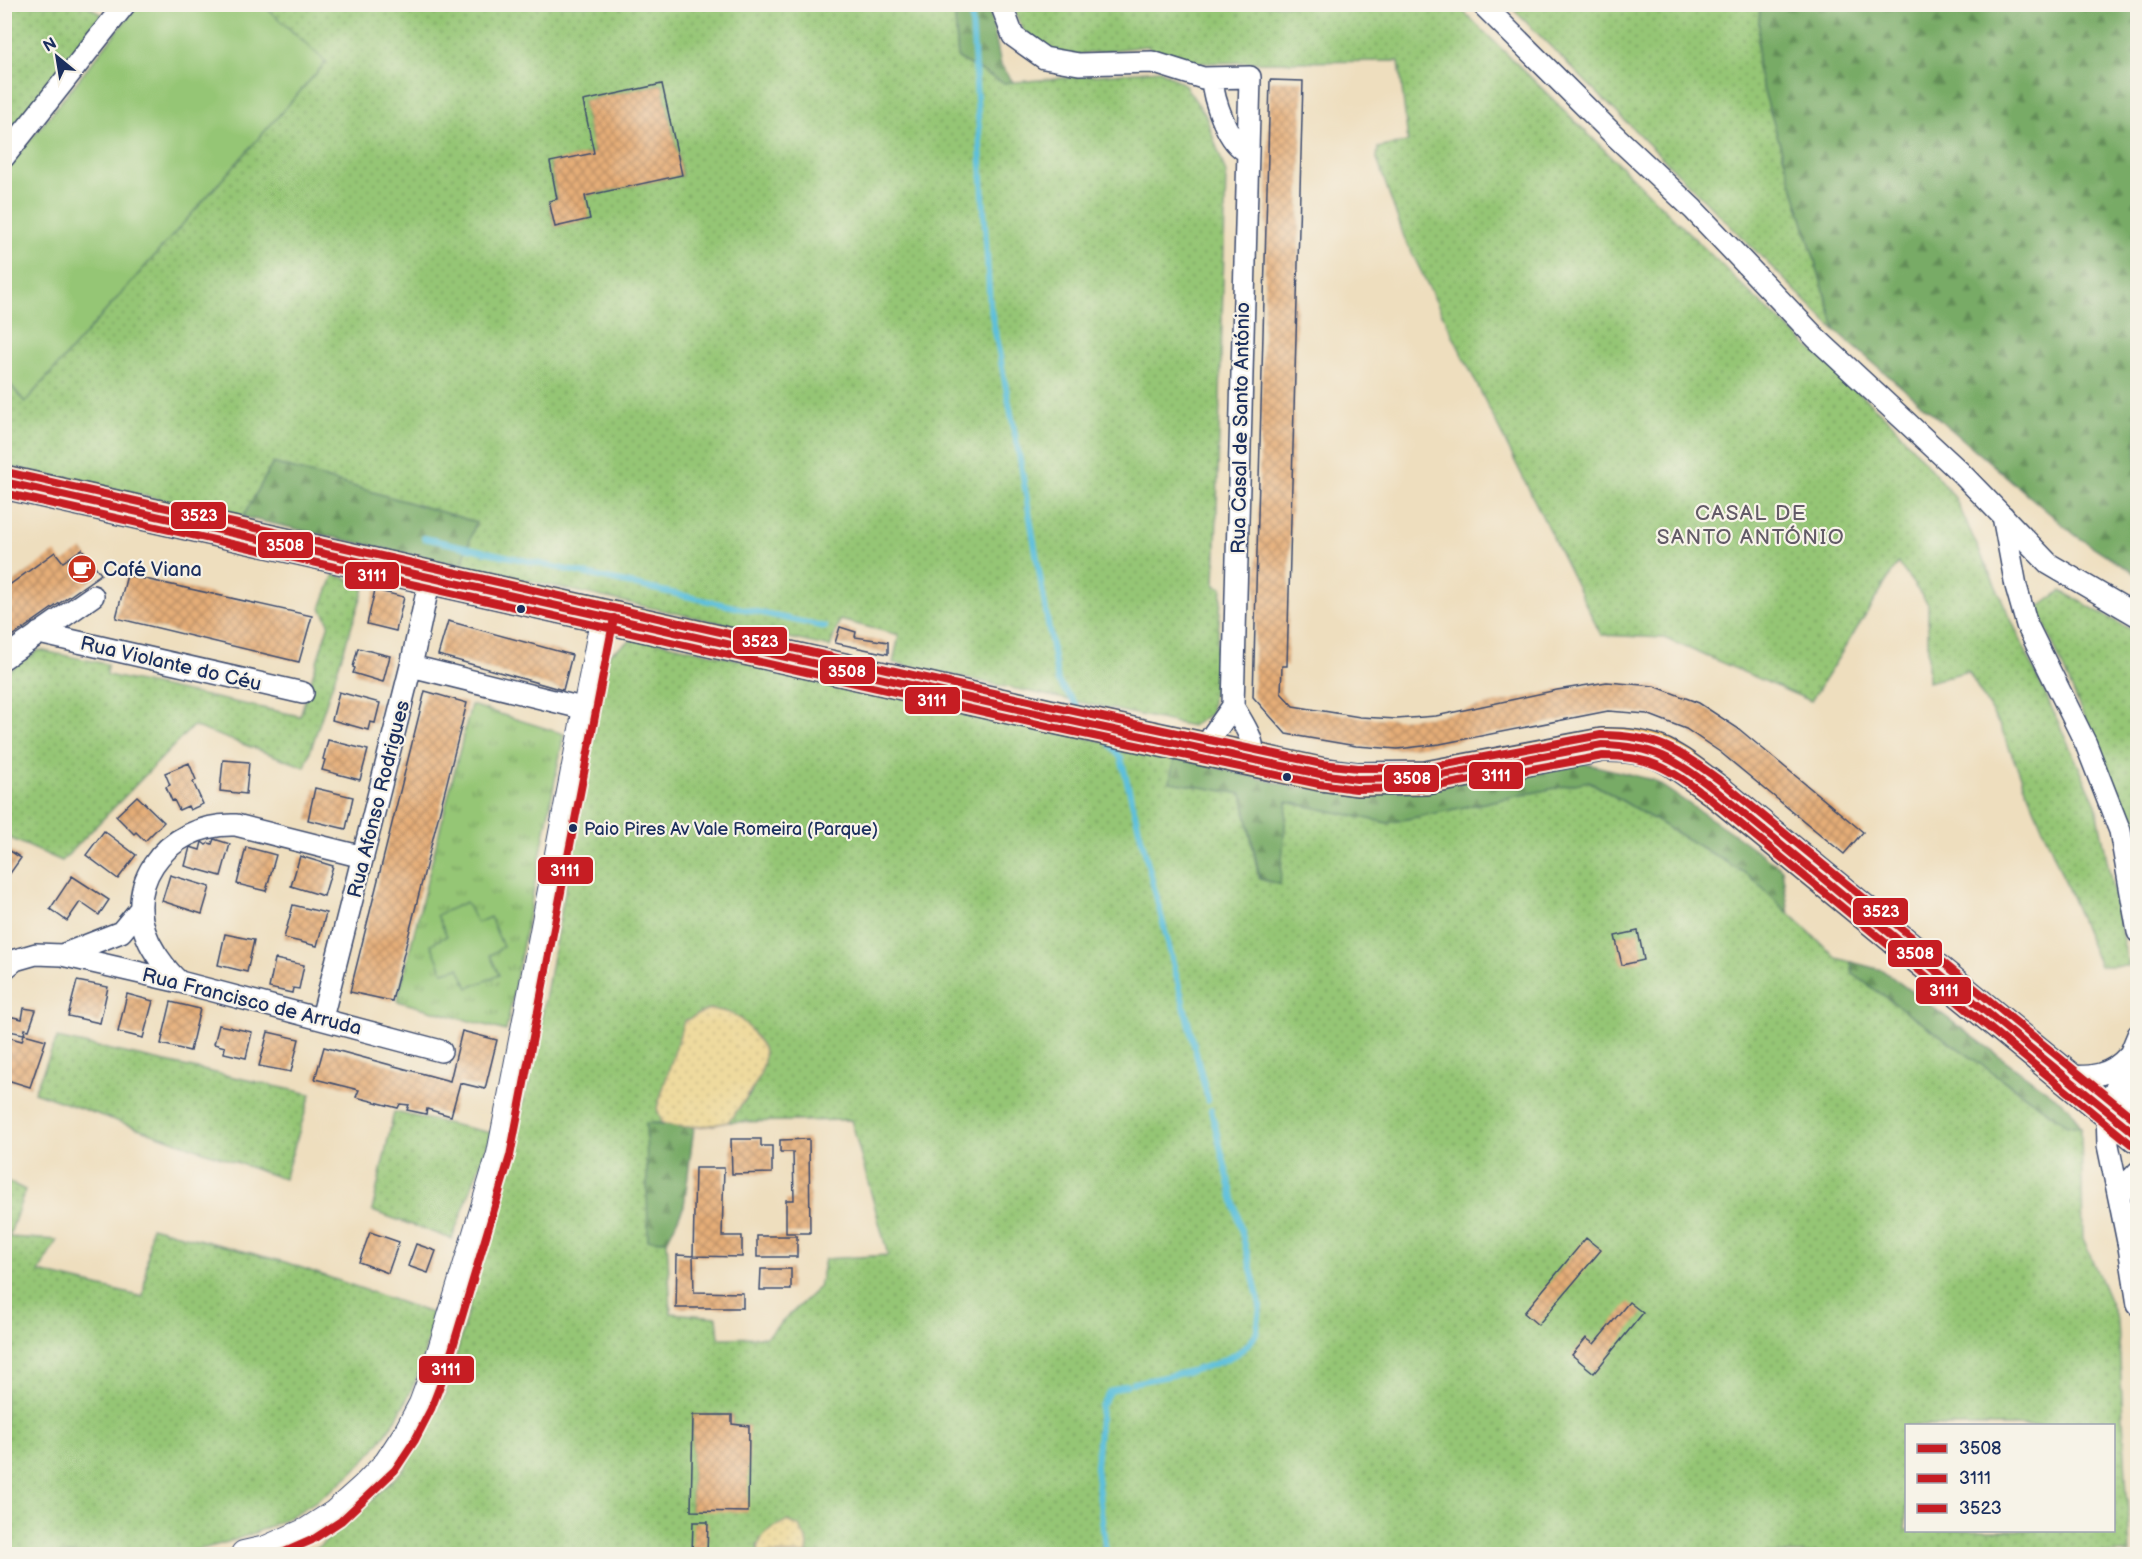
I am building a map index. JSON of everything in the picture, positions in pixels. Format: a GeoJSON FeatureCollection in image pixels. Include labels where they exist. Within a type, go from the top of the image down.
{"type":"FeatureCollection","features":[{"type":"Feature","properties":{"kind":"main road"},"geometry":{"type":"LineString","coordinates":[[4,482],[1208,750],[1330,775],[1357,779],[1394,780],[1459,773],[1602,745],[1648,748],[1677,762],[1715,790],[2138,1136]]}},
{"type":"Feature","properties":{"kind":"street"},"geometry":{"type":"LineString","coordinates":[[4,157],[125,4]]}},
{"type":"Feature","properties":{"kind":"street"},"geometry":{"type":"LineString","coordinates":[[1001,4],[1013,36],[1044,58],[1079,64],[1152,62],[1212,79],[1215,101],[1227,128],[1236,145],[1247,151]]}},
{"type":"Feature","properties":{"kind":"street"},"geometry":{"type":"LineString","coordinates":[[1482,4],[1613,134],[1693,209],[1816,338],[1953,465],[2049,564],[2138,616]]}},
{"type":"Feature","properties":{"kind":"street","name":"Rua Casal de Santo António"},"geometry":{"type":"LineString","coordinates":[[1212,79],[1250,77],[1233,706]]}},
{"type":"Feature","properties":{"kind":"street"},"geometry":{"type":"LineString","coordinates":[[2003,516],[2026,625],[2086,744],[2120,831],[2138,932]]}},
{"type":"Feature","properties":{"kind":"street","name":"Rua Afonso Rodrigues"},"geometry":{"type":"LineString","coordinates":[[322,1018],[411,666],[430,578]]}},
{"type":"Feature","properties":{"kind":"street","name":"Rua Violante do Céu"},"geometry":{"type":"LineString","coordinates":[[4,658],[93,596]]}},
{"type":"Feature","properties":{"kind":"street"},"geometry":{"type":"LineString","coordinates":[[244,1554],[266,1549],[307,1531],[335,1513],[387,1463],[422,1404],[436,1366],[500,1154],[604,616]]}},
{"type":"Feature","properties":{"kind":"street","name":"Rua Violante do Céu"},"geometry":{"type":"LineString","coordinates":[[39,633],[303,693]]}},
{"type":"Feature","properties":{"kind":"street"},"geometry":{"type":"LineString","coordinates":[[411,666],[586,709]]}},
{"type":"Feature","properties":{"kind":"street"},"geometry":{"type":"LineString","coordinates":[[1208,750],[1212,736],[1233,706],[1251,738],[1254,747],[1253,759]]}},
{"type":"Feature","properties":{"kind":"street"},"geometry":{"type":"LineString","coordinates":[[180,982],[173,977],[150,945],[141,908],[147,876],[156,860],[172,844],[203,828],[236,825],[363,857]]}},
{"type":"Feature","properties":{"kind":"street"},"geometry":{"type":"LineString","coordinates":[[4,969],[15,960],[36,954],[62,955],[121,932],[141,908]]}},
{"type":"Feature","properties":{"kind":"street","name":"Rua Francisco de Arruda"},"geometry":{"type":"LineString","coordinates":[[62,955],[180,982],[441,1051]]}},
{"type":"Feature","properties":{"kind":"street"},"geometry":{"type":"LineString","coordinates":[[2065,1076],[2084,1078],[2101,1075],[2114,1069],[2134,1044]]}},
{"type":"Feature","properties":{"kind":"street"},"geometry":{"type":"LineString","coordinates":[[2134,1044],[2107,1110],[2108,1145],[2129,1247],[2138,1305]]}},
{"type":"Feature","properties":{"kind":"street"},"geometry":{"type":"LineString","coordinates":[[2107,1110],[2138,1087]]}},
{"type":"Feature","properties":{"kind":"street"},"geometry":{"type":"LineString","coordinates":[[2119,1198],[2124,1186],[2138,1172]]}},
{"type":"Feature","properties":{"kind":"street"},"geometry":{"type":"LineString","coordinates":[[2129,1247],[2138,1215]]}},
{"type":"Feature","properties":{"kind":"green space"},"geometry":{"type":"Polygon","coordinates":[[[9,5],[87,5],[109,19],[5,149],[4,11],[9,5]]]}},
{"type":"Feature","properties":{"kind":"green space"},"geometry":{"type":"Polygon","coordinates":[[[138,5],[263,5],[326,62],[25,402],[5,378],[7,343],[4,340],[4,173],[138,5]]]}},
{"type":"Feature","properties":{"kind":"green space"},"geometry":{"type":"Polygon","coordinates":[[[263,5],[954,5],[958,58],[1003,83],[1160,70],[1184,84],[1205,114],[1226,173],[1215,586],[1222,588],[1211,713],[1192,726],[893,663],[899,635],[840,620],[830,647],[461,566],[476,522],[273,463],[243,517],[5,466],[4,378],[25,402],[326,62],[263,5]],[[662,84],[583,101],[594,153],[550,163],[557,199],[549,202],[555,227],[589,219],[585,196],[682,175],[662,84]]]}},
{"type":"Feature","properties":{"kind":"green space"},"geometry":{"type":"Polygon","coordinates":[[[954,5],[989,5],[1001,65],[1013,82],[1003,83],[958,58],[954,5]]]}},
{"type":"Feature","properties":{"kind":"green space"},"geometry":{"type":"Polygon","coordinates":[[[1012,5],[1457,5],[1752,295],[1891,422],[1955,498],[2096,804],[2128,966],[2100,966],[2001,728],[1968,671],[1928,682],[1928,604],[1898,563],[1811,701],[1664,638],[1601,635],[1404,237],[1377,159],[1378,148],[1408,142],[1399,61],[1182,63],[1146,46],[1067,56],[1053,52],[1024,32],[1012,5]]]}},
{"type":"Feature","properties":{"kind":"green space"},"geometry":{"type":"Polygon","coordinates":[[[1509,5],[1760,5],[1757,68],[1836,331],[1509,5]]]}},
{"type":"Feature","properties":{"kind":"green space"},"geometry":{"type":"Polygon","coordinates":[[[1760,5],[2137,5],[2137,575],[2075,535],[1836,331],[1757,68],[1760,5]]]}},
{"type":"Feature","properties":{"kind":"green space"},"geometry":{"type":"Polygon","coordinates":[[[273,463],[476,522],[461,566],[243,517],[273,463]]]}},
{"type":"Feature","properties":{"kind":"green space"},"geometry":{"type":"Polygon","coordinates":[[[334,574],[365,586],[305,767],[193,726],[62,861],[5,836],[4,674],[39,650],[107,664],[107,675],[300,716],[329,623],[321,608],[334,574]]]}},
{"type":"Feature","properties":{"kind":"green space"},"geometry":{"type":"Polygon","coordinates":[[[2061,591],[2137,633],[2138,825],[2131,829],[2042,618],[2035,610],[2061,591]]]}},
{"type":"Feature","properties":{"kind":"green space"},"geometry":{"type":"Polygon","coordinates":[[[636,637],[1174,757],[1170,782],[1242,794],[1259,879],[1279,884],[1287,802],[1388,823],[1588,781],[1750,876],[1837,958],[1851,962],[1853,974],[2067,1125],[2081,1127],[2083,1238],[2118,1322],[2130,1554],[807,1554],[808,1544],[757,1545],[758,1554],[289,1554],[318,1547],[345,1526],[405,1468],[446,1394],[533,1064],[609,654],[636,637]],[[709,1009],[662,1123],[647,1123],[648,1240],[667,1241],[671,1313],[717,1317],[719,1338],[766,1337],[819,1287],[825,1259],[888,1255],[851,1120],[728,1122],[751,1093],[763,1048],[741,1020],[709,1009]],[[693,1415],[691,1511],[749,1426],[732,1424],[732,1415],[693,1415]]]}},
{"type":"Feature","properties":{"kind":"green space"},"geometry":{"type":"Polygon","coordinates":[[[471,705],[564,734],[506,1031],[397,1001],[471,705]]]}},
{"type":"Feature","properties":{"kind":"green space"},"geometry":{"type":"Polygon","coordinates":[[[1174,757],[1295,787],[1399,791],[1583,763],[1653,780],[1782,869],[1789,914],[1750,876],[1589,781],[1388,823],[1287,802],[1280,884],[1260,879],[1242,794],[1170,782],[1174,757]]]}},
{"type":"Feature","properties":{"kind":"green space"},"geometry":{"type":"Polygon","coordinates":[[[466,902],[477,923],[490,917],[503,947],[490,955],[499,975],[468,988],[459,968],[443,972],[431,944],[447,936],[437,915],[466,902]]]}},
{"type":"Feature","properties":{"kind":"green space"},"geometry":{"type":"Polygon","coordinates":[[[1851,962],[1882,970],[2070,1108],[2081,1127],[2067,1125],[1853,974],[1851,962]]]}},
{"type":"Feature","properties":{"kind":"green space"},"geometry":{"type":"Polygon","coordinates":[[[57,1038],[311,1094],[284,1179],[34,1092],[57,1038]]]}},
{"type":"Feature","properties":{"kind":"green space"},"geometry":{"type":"Polygon","coordinates":[[[394,1112],[492,1133],[452,1239],[372,1211],[394,1112]]]}},
{"type":"Feature","properties":{"kind":"green space"},"geometry":{"type":"Polygon","coordinates":[[[646,1123],[694,1127],[684,1206],[667,1241],[648,1240],[646,1123]]]}},
{"type":"Feature","properties":{"kind":"green space"},"geometry":{"type":"Polygon","coordinates":[[[5,1180],[25,1190],[9,1237],[57,1240],[39,1272],[143,1297],[151,1227],[285,1262],[434,1314],[417,1376],[396,1419],[373,1450],[347,1477],[318,1500],[286,1519],[251,1534],[215,1546],[170,1555],[5,1554],[5,1180]]]}},
{"type":"Feature","properties":{"kind":"sand"},"geometry":{"type":"Polygon","coordinates":[[[709,1009],[728,1013],[748,1026],[763,1048],[763,1067],[759,1077],[728,1122],[695,1127],[662,1123],[657,1108],[684,1021],[709,1009]]]}},
{"type":"Feature","properties":{"kind":"sand"},"geometry":{"type":"Polygon","coordinates":[[[786,1521],[800,1526],[808,1544],[807,1554],[758,1554],[762,1537],[786,1521]]]}},
{"type":"Feature","properties":{"kind":"building"},"geometry":{"type":"Polygon","coordinates":[[[1270,80],[1303,81],[1287,666],[1282,666],[1281,693],[1293,706],[1360,717],[1397,719],[1436,716],[1557,690],[1607,682],[1654,686],[1699,703],[1739,729],[1863,832],[1844,854],[1720,752],[1686,729],[1647,714],[1608,711],[1440,744],[1398,749],[1356,746],[1286,734],[1253,697],[1270,80]]]}},
{"type":"Feature","properties":{"kind":"building"},"geometry":{"type":"Polygon","coordinates":[[[662,84],[682,175],[585,196],[590,219],[555,227],[549,201],[557,199],[550,162],[594,153],[583,101],[662,84]]]}},
{"type":"Feature","properties":{"kind":"building"},"geometry":{"type":"Polygon","coordinates":[[[82,549],[101,574],[4,642],[4,589],[55,552],[63,562],[82,549]]]}},
{"type":"Feature","properties":{"kind":"building"},"geometry":{"type":"Polygon","coordinates":[[[127,575],[312,616],[299,662],[116,618],[127,575]]]}},
{"type":"Feature","properties":{"kind":"building"},"geometry":{"type":"Polygon","coordinates":[[[375,590],[404,597],[396,631],[367,624],[375,590]]]}},
{"type":"Feature","properties":{"kind":"building"},"geometry":{"type":"Polygon","coordinates":[[[448,621],[572,655],[563,690],[438,655],[448,621]]]}},
{"type":"Feature","properties":{"kind":"building"},"geometry":{"type":"Polygon","coordinates":[[[840,627],[856,632],[855,637],[888,642],[888,654],[835,643],[840,627]]]}},
{"type":"Feature","properties":{"kind":"building"},"geometry":{"type":"Polygon","coordinates":[[[358,648],[390,656],[383,682],[353,673],[358,648]]]}},
{"type":"Feature","properties":{"kind":"building"},"geometry":{"type":"Polygon","coordinates":[[[425,691],[467,703],[392,1001],[350,992],[425,691]]]}},
{"type":"Feature","properties":{"kind":"building"},"geometry":{"type":"Polygon","coordinates":[[[339,692],[380,703],[375,723],[370,722],[368,730],[332,720],[339,692]]]}},
{"type":"Feature","properties":{"kind":"building"},"geometry":{"type":"Polygon","coordinates":[[[328,740],[368,750],[360,780],[322,770],[328,740]]]}},
{"type":"Feature","properties":{"kind":"building"},"geometry":{"type":"Polygon","coordinates":[[[223,760],[249,762],[246,794],[220,791],[223,760]]]}},
{"type":"Feature","properties":{"kind":"building"},"geometry":{"type":"Polygon","coordinates":[[[189,763],[196,780],[193,782],[203,804],[190,810],[188,806],[179,810],[166,787],[170,785],[165,773],[189,763]]]}},
{"type":"Feature","properties":{"kind":"building"},"geometry":{"type":"Polygon","coordinates":[[[315,788],[353,797],[346,829],[308,820],[315,788]]]}},
{"type":"Feature","properties":{"kind":"building"},"geometry":{"type":"Polygon","coordinates":[[[137,796],[164,822],[145,841],[136,832],[134,834],[116,816],[137,796]]]}},
{"type":"Feature","properties":{"kind":"building"},"geometry":{"type":"Polygon","coordinates":[[[104,831],[136,855],[118,879],[86,855],[104,831]]]}},
{"type":"Feature","properties":{"kind":"building"},"geometry":{"type":"Polygon","coordinates":[[[214,839],[230,844],[221,876],[185,866],[190,847],[200,850],[202,842],[206,845],[212,844],[214,839]]]}},
{"type":"Feature","properties":{"kind":"building"},"geometry":{"type":"Polygon","coordinates":[[[4,847],[21,858],[4,882],[4,847]]]}},
{"type":"Feature","properties":{"kind":"building"},"geometry":{"type":"Polygon","coordinates":[[[246,847],[276,855],[266,891],[237,884],[246,847]]]}},
{"type":"Feature","properties":{"kind":"building"},"geometry":{"type":"Polygon","coordinates":[[[300,856],[333,866],[324,896],[291,886],[300,856]]]}},
{"type":"Feature","properties":{"kind":"building"},"geometry":{"type":"Polygon","coordinates":[[[170,875],[210,887],[202,914],[162,901],[170,875]]]}},
{"type":"Feature","properties":{"kind":"building"},"geometry":{"type":"Polygon","coordinates":[[[72,876],[109,900],[99,915],[80,902],[67,921],[50,909],[72,876]]]}},
{"type":"Feature","properties":{"kind":"building"},"geometry":{"type":"Polygon","coordinates":[[[293,905],[326,913],[317,946],[284,938],[293,905]]]}},
{"type":"Feature","properties":{"kind":"building"},"geometry":{"type":"Polygon","coordinates":[[[1638,931],[1644,960],[1622,965],[1615,936],[1638,931]]]}},
{"type":"Feature","properties":{"kind":"building"},"geometry":{"type":"Polygon","coordinates":[[[225,934],[254,940],[247,972],[218,965],[225,934]]]}},
{"type":"Feature","properties":{"kind":"building"},"geometry":{"type":"Polygon","coordinates":[[[275,959],[304,965],[299,989],[293,988],[292,993],[269,988],[275,959]]]}},
{"type":"Feature","properties":{"kind":"building"},"geometry":{"type":"Polygon","coordinates":[[[77,981],[108,987],[100,1023],[68,1016],[77,981]]]}},
{"type":"Feature","properties":{"kind":"building"},"geometry":{"type":"Polygon","coordinates":[[[127,994],[153,1001],[143,1038],[118,1032],[127,994]]]}},
{"type":"Feature","properties":{"kind":"building"},"geometry":{"type":"Polygon","coordinates":[[[171,1002],[200,1009],[190,1051],[161,1044],[171,1002]]]}},
{"type":"Feature","properties":{"kind":"building"},"geometry":{"type":"Polygon","coordinates":[[[24,1008],[36,1010],[29,1030],[25,1029],[24,1034],[4,1030],[4,1015],[22,1019],[24,1008]]]}},
{"type":"Feature","properties":{"kind":"building"},"geometry":{"type":"Polygon","coordinates":[[[219,1025],[252,1032],[246,1058],[224,1053],[225,1047],[214,1044],[219,1025]]]}},
{"type":"Feature","properties":{"kind":"building"},"geometry":{"type":"Polygon","coordinates":[[[462,1031],[497,1040],[485,1089],[460,1083],[451,1116],[427,1109],[426,1114],[407,1110],[409,1105],[400,1104],[398,1108],[356,1097],[359,1090],[315,1079],[324,1047],[450,1081],[462,1031]]]}},
{"type":"Feature","properties":{"kind":"building"},"geometry":{"type":"Polygon","coordinates":[[[268,1032],[299,1039],[291,1072],[259,1066],[268,1032]]]}},
{"type":"Feature","properties":{"kind":"building"},"geometry":{"type":"Polygon","coordinates":[[[24,1034],[46,1040],[30,1087],[4,1079],[4,1036],[22,1041],[24,1034]]]}},
{"type":"Feature","properties":{"kind":"building"},"geometry":{"type":"Polygon","coordinates":[[[731,1139],[761,1139],[761,1146],[772,1146],[772,1173],[732,1174],[731,1139]]]}},
{"type":"Feature","properties":{"kind":"building"},"geometry":{"type":"Polygon","coordinates":[[[809,1139],[810,1233],[786,1233],[786,1200],[794,1200],[793,1152],[780,1152],[780,1140],[809,1139]]]}},
{"type":"Feature","properties":{"kind":"building"},"geometry":{"type":"Polygon","coordinates":[[[695,1168],[724,1168],[722,1236],[742,1236],[742,1257],[693,1256],[695,1168]]]}},
{"type":"Feature","properties":{"kind":"building"},"geometry":{"type":"Polygon","coordinates":[[[370,1232],[399,1242],[388,1273],[359,1262],[370,1232]]]}},
{"type":"Feature","properties":{"kind":"building"},"geometry":{"type":"Polygon","coordinates":[[[757,1236],[797,1236],[797,1257],[757,1257],[757,1236]]]}},
{"type":"Feature","properties":{"kind":"building"},"geometry":{"type":"Polygon","coordinates":[[[1586,1238],[1601,1250],[1538,1325],[1524,1313],[1586,1238]]]}},
{"type":"Feature","properties":{"kind":"building"},"geometry":{"type":"Polygon","coordinates":[[[416,1244],[436,1251],[428,1273],[408,1266],[416,1244]]]}},
{"type":"Feature","properties":{"kind":"building"},"geometry":{"type":"Polygon","coordinates":[[[677,1255],[693,1256],[694,1292],[743,1293],[743,1308],[676,1308],[677,1255]]]}},
{"type":"Feature","properties":{"kind":"building"},"geometry":{"type":"Polygon","coordinates":[[[761,1269],[791,1269],[791,1290],[760,1290],[761,1269]]]}},
{"type":"Feature","properties":{"kind":"building"},"geometry":{"type":"Polygon","coordinates":[[[1629,1302],[1643,1313],[1594,1373],[1572,1355],[1586,1338],[1594,1344],[1629,1302]]]}},
{"type":"Feature","properties":{"kind":"building"},"geometry":{"type":"Polygon","coordinates":[[[693,1415],[732,1415],[732,1424],[749,1426],[748,1512],[691,1511],[693,1415]]]}},
{"type":"Feature","properties":{"kind":"building"},"geometry":{"type":"Polygon","coordinates":[[[693,1522],[708,1522],[707,1554],[692,1554],[693,1522]]]}},
{"type":"Feature","properties":{"kind":"waterway"},"geometry":{"type":"LineString","coordinates":[[971,4],[990,305],[1021,465],[1058,682],[1078,707]]}},
{"type":"Feature","properties":{"kind":"waterway"},"geometry":{"type":"LineString","coordinates":[[424,538],[825,627]]}},
{"type":"Feature","properties":{"kind":"waterway"},"geometry":{"type":"LineString","coordinates":[[1109,743],[1121,758],[1208,1100]]}},
{"type":"Feature","properties":{"kind":"waterway"},"geometry":{"type":"LineString","coordinates":[[1133,1383],[1182,1373],[1219,1362],[1248,1345],[1257,1330],[1260,1305],[1211,1110]]}},
{"type":"Feature","properties":{"kind":"waterway"},"geometry":{"type":"LineString","coordinates":[[1106,1554],[1096,1467],[1101,1406],[1109,1392],[1127,1385]]}},
{"type":"Feature","properties":{"kind":"transit line","name":"3523"},"geometry":{"type":"LineString","coordinates":[[6,472],[1060,708],[1322,764],[1358,768],[1425,768],[1601,735],[1652,741],[1679,753],[1722,782],[2138,1122]]}},
{"type":"Feature","properties":{"kind":"transit line","name":"3508"},"geometry":{"type":"LineString","coordinates":[[4,482],[1058,718],[1320,774],[1357,779],[1426,778],[1602,745],[1636,748],[1650,752],[1675,762],[1715,790],[2138,1136]]}},
{"type":"Feature","properties":{"kind":"transit line","name":"3111"},"geometry":{"type":"LineString","coordinates":[[4,493],[1056,728],[1319,784],[1356,789],[1427,788],[1603,756],[1648,762],[1672,772],[1709,798],[2131,1144]]}},
{"type":"Feature","properties":{"kind":"transit line","name":"3111"},"geometry":{"type":"LineString","coordinates":[[280,1554],[312,1540],[341,1521],[395,1470],[415,1440],[431,1409],[446,1370],[510,1156],[614,618]]}},
{"type":"Feature","properties":{"kind":"place","name":"Café Viana"},"geometry":{"type":"Point","coordinates":[82,569]}},
{"type":"Feature","properties":{"kind":"place","name":"Paio Pires Av Vale Romeira (Parque)"},"geometry":{"type":"Point","coordinates":[573,828]}},
{"type":"Feature","properties":{"kind":"district","name":"CASAL DE SANTO ANTÓNIO"},"geometry":{"type":"Point","coordinates":[1751,525]}}]}
